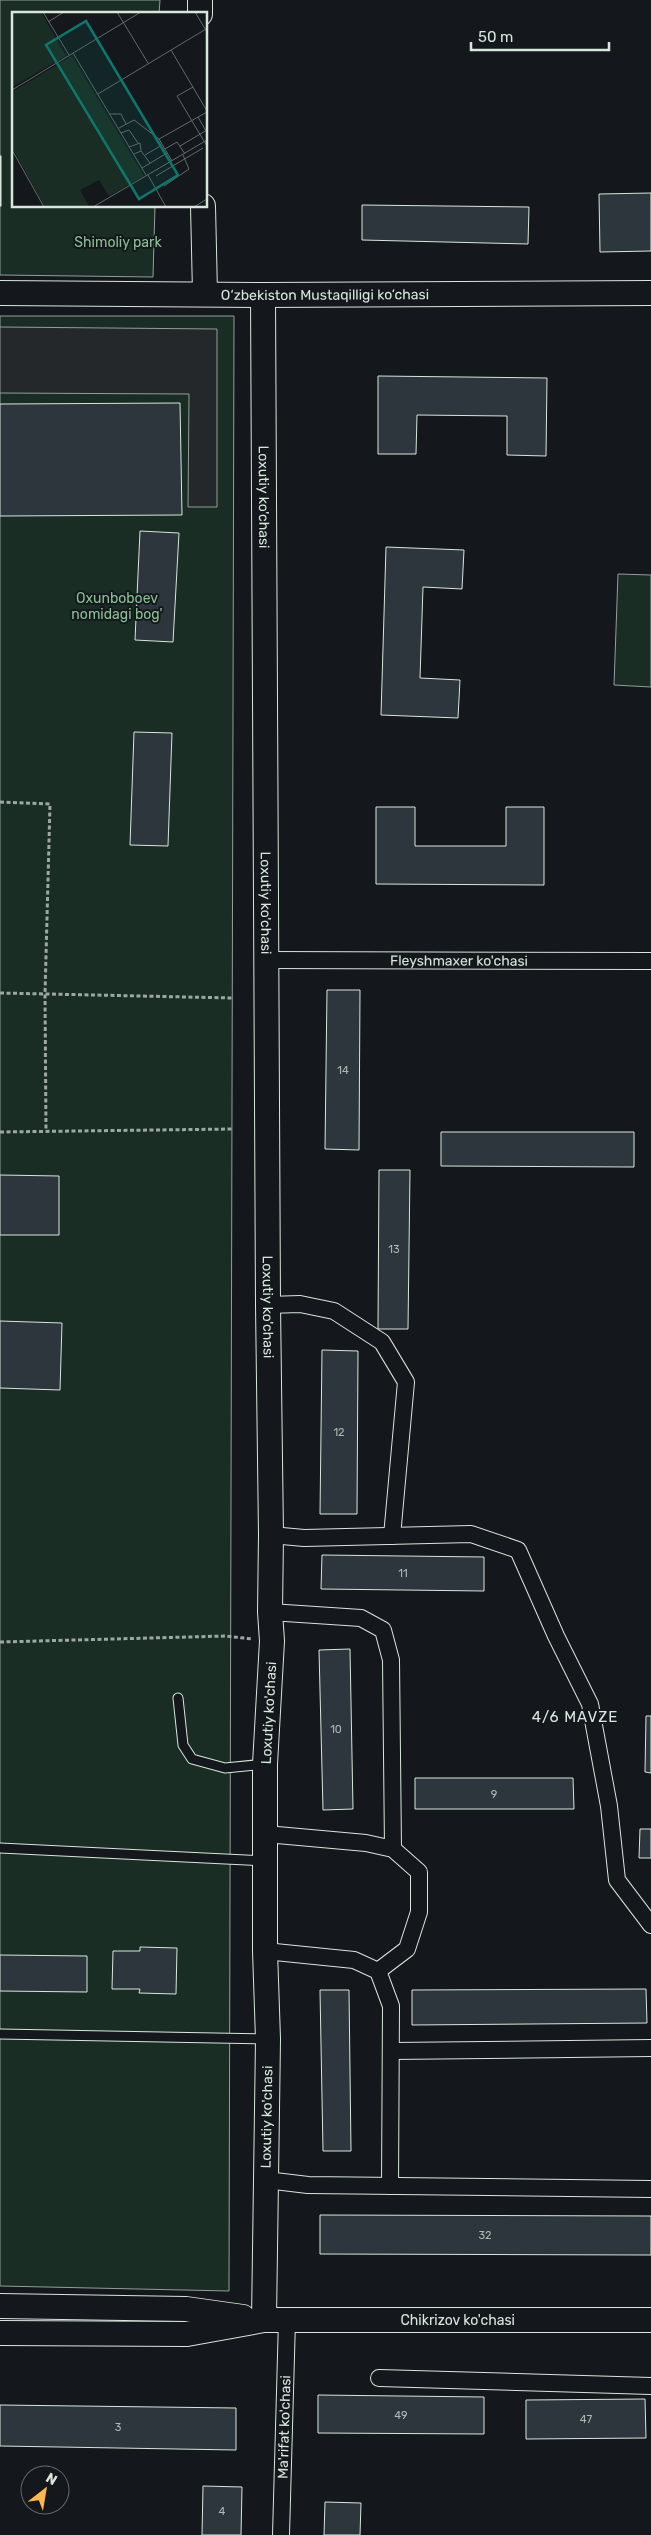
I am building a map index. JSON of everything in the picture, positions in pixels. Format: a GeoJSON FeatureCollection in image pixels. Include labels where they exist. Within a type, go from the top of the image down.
{"type":"FeatureCollection","features":[{"type":"Feature","properties":{"kind":"street"},"geometry":{"type":"LineString","coordinates":[[203,208],[205,293]]}},
{"type":"Feature","properties":{"kind":"street","name":"O‘zbekiston Mustaqilligi ko‘chasi"},"geometry":{"type":"LineString","coordinates":[[0,292],[263,295],[651,293]]}},
{"type":"Feature","properties":{"kind":"street","name":"Loxutiy ko'chasi"},"geometry":{"type":"LineString","coordinates":[[263,295],[268,1305],[272,1535],[270,1612],[272,1641],[265,1764],[265,1951],[268,2039],[266,2180],[276,2320]]}},
{"type":"Feature","properties":{"kind":"street","name":"Fleyshmaxer ko'chasi"},"geometry":{"type":"LineString","coordinates":[[267,960],[651,961]]}},
{"type":"Feature","properties":{"kind":"street"},"geometry":{"type":"LineString","coordinates":[[268,1305],[300,1304],[334,1311],[382,1342],[406,1382],[392,1536]]}},
{"type":"Feature","properties":{"kind":"street"},"geometry":{"type":"LineString","coordinates":[[272,1535],[304,1538],[471,1534],[518,1550],[556,1636],[590,1704],[609,1806],[617,1880],[651,1925]]}},
{"type":"Feature","properties":{"kind":"street"},"geometry":{"type":"LineString","coordinates":[[270,1612],[361,1618],[383,1630],[391,1660],[394,1849]]}},
{"type":"Feature","properties":{"kind":"street"},"geometry":{"type":"LineString","coordinates":[[266,1834],[366,1843],[394,1849],[419,1872],[419,1912],[407,1949],[378,1971]]}},
{"type":"Feature","properties":{"kind":"street"},"geometry":{"type":"LineString","coordinates":[[265,1951],[354,1960],[378,1971],[391,2006],[390,2186]]}},
{"type":"Feature","properties":{"kind":"street"},"geometry":{"type":"LineString","coordinates":[[391,2051],[651,2048]]}},
{"type":"Feature","properties":{"kind":"street"},"geometry":{"type":"LineString","coordinates":[[266,2180],[308,2185],[651,2189]]}},
{"type":"Feature","properties":{"kind":"street","name":"Chikrizov ko'chasi"},"geometry":{"type":"LineString","coordinates":[[0,2306],[186,2309],[276,2320],[651,2320]]}},
{"type":"Feature","properties":{"kind":"street","name":"Chikrizov ko'chasi"},"geometry":{"type":"LineString","coordinates":[[0,2333],[187,2334],[276,2320]]}},
{"type":"Feature","properties":{"kind":"street","name":"Ma'rifat ko'chasi"},"geometry":{"type":"LineString","coordinates":[[276,2320],[281,2535]]}},
{"type":"Feature","properties":{"kind":"street"},"geometry":{"type":"LineString","coordinates":[[380,2378],[651,2386]]}},
{"type":"Feature","properties":{"kind":"lane"},"geometry":{"type":"LineString","coordinates":[[178,1698],[183,1745],[192,1759],[225,1768],[265,1764]]}},
{"type":"Feature","properties":{"kind":"lane"},"geometry":{"type":"LineString","coordinates":[[0,1848],[265,1861]]}},
{"type":"Feature","properties":{"kind":"lane"},"geometry":{"type":"LineString","coordinates":[[0,2034],[268,2039]]}},
{"type":"Feature","properties":{"kind":"path"},"geometry":{"type":"LineString","coordinates":[[0,802],[50,804],[45,994],[46,1132]]}},
{"type":"Feature","properties":{"kind":"path"},"geometry":{"type":"LineString","coordinates":[[0,993],[233,998]]}},
{"type":"Feature","properties":{"kind":"path"},"geometry":{"type":"LineString","coordinates":[[0,1132],[232,1129]]}},
{"type":"Feature","properties":{"kind":"path"},"geometry":{"type":"LineString","coordinates":[[0,1642],[226,1636],[272,1641]]}},
{"type":"Feature","properties":{"kind":"green space","name":"Shimoliy park"},"geometry":{"type":"Polygon","coordinates":[[[0,0],[160,0],[159,12],[12,12],[12,208],[155,208],[153,277],[0,275],[0,0]]]}},
{"type":"Feature","properties":{"kind":"green space","name":"Oxunboboev nomidagi bog'"},"geometry":{"type":"Polygon","coordinates":[[[0,316],[234,316],[229,2291],[0,2286],[0,316]]]}},
{"type":"Feature","properties":{"kind":"green space"},"geometry":{"type":"Polygon","coordinates":[[[618,574],[651,575],[651,687],[614,685],[618,574]]]}},
{"type":"Feature","properties":{"kind":"shaded area"},"geometry":{"type":"Polygon","coordinates":[[[0,327],[217,329],[217,507],[188,507],[189,394],[0,393],[0,327]]]}},
{"type":"Feature","properties":{"kind":"building"},"geometry":{"type":"Polygon","coordinates":[[[1,156],[1,206],[0,206],[1,156]]]}},
{"type":"Feature","properties":{"kind":"building"},"geometry":{"type":"Polygon","coordinates":[[[651,193],[651,251],[600,252],[599,194],[651,193]]]}},
{"type":"Feature","properties":{"kind":"building"},"geometry":{"type":"Polygon","coordinates":[[[362,205],[529,207],[528,244],[362,240],[362,205]]]}},
{"type":"Feature","properties":{"kind":"building"},"geometry":{"type":"Polygon","coordinates":[[[378,376],[547,378],[546,456],[507,455],[507,416],[417,415],[416,454],[378,454],[378,376]]]}},
{"type":"Feature","properties":{"kind":"building"},"geometry":{"type":"Polygon","coordinates":[[[180,403],[182,515],[0,516],[0,404],[180,403]]]}},
{"type":"Feature","properties":{"kind":"building"},"geometry":{"type":"Polygon","coordinates":[[[140,531],[179,533],[173,642],[135,640],[140,531]]]}},
{"type":"Feature","properties":{"kind":"building"},"geometry":{"type":"Polygon","coordinates":[[[386,547],[464,550],[462,589],[423,587],[420,678],[460,680],[458,718],[381,715],[386,547]]]}},
{"type":"Feature","properties":{"kind":"building"},"geometry":{"type":"Polygon","coordinates":[[[134,732],[172,733],[168,846],[130,845],[134,732]]]}},
{"type":"Feature","properties":{"kind":"building"},"geometry":{"type":"Polygon","coordinates":[[[376,807],[415,807],[415,846],[506,846],[506,807],[544,807],[544,885],[376,884],[376,807]]]}},
{"type":"Feature","properties":{"kind":"building"},"geometry":{"type":"Polygon","coordinates":[[[327,990],[360,990],[359,1150],[325,1149],[327,990]]]}},
{"type":"Feature","properties":{"kind":"building"},"geometry":{"type":"Polygon","coordinates":[[[441,1132],[634,1132],[634,1167],[441,1166],[441,1132]]]}},
{"type":"Feature","properties":{"kind":"building"},"geometry":{"type":"Polygon","coordinates":[[[379,1170],[410,1170],[408,1329],[378,1329],[379,1170]]]}},
{"type":"Feature","properties":{"kind":"building"},"geometry":{"type":"Polygon","coordinates":[[[0,1175],[59,1176],[59,1235],[0,1235],[0,1175]]]}},
{"type":"Feature","properties":{"kind":"building"},"geometry":{"type":"Polygon","coordinates":[[[0,1321],[62,1323],[60,1390],[0,1388],[0,1321]]]}},
{"type":"Feature","properties":{"kind":"building"},"geometry":{"type":"Polygon","coordinates":[[[322,1350],[358,1351],[357,1514],[320,1514],[322,1350]]]}},
{"type":"Feature","properties":{"kind":"building"},"geometry":{"type":"Polygon","coordinates":[[[322,1555],[484,1557],[484,1591],[321,1589],[322,1555]]]}},
{"type":"Feature","properties":{"kind":"building"},"geometry":{"type":"Polygon","coordinates":[[[350,1649],[353,1809],[323,1810],[319,1650],[350,1649]]]}},
{"type":"Feature","properties":{"kind":"building"},"geometry":{"type":"Polygon","coordinates":[[[646,1716],[651,1716],[651,1773],[645,1772],[646,1716]]]}},
{"type":"Feature","properties":{"kind":"building"},"geometry":{"type":"Polygon","coordinates":[[[415,1778],[573,1778],[574,1809],[415,1809],[415,1778]]]}},
{"type":"Feature","properties":{"kind":"building"},"geometry":{"type":"Polygon","coordinates":[[[640,1829],[651,1829],[651,1858],[639,1858],[640,1829]]]}},
{"type":"Feature","properties":{"kind":"building"},"geometry":{"type":"Polygon","coordinates":[[[140,1947],[177,1948],[176,1994],[139,1993],[140,1989],[112,1989],[113,1951],[140,1951],[140,1947]]]}},
{"type":"Feature","properties":{"kind":"building"},"geometry":{"type":"Polygon","coordinates":[[[0,1955],[87,1956],[87,1992],[0,1991],[0,1955]]]}},
{"type":"Feature","properties":{"kind":"building"},"geometry":{"type":"Polygon","coordinates":[[[646,1989],[647,2023],[412,2025],[412,1990],[646,1989]]]}},
{"type":"Feature","properties":{"kind":"building"},"geometry":{"type":"Polygon","coordinates":[[[320,1990],[349,1990],[351,2151],[323,2151],[320,1990]]]}},
{"type":"Feature","properties":{"kind":"building"},"geometry":{"type":"Polygon","coordinates":[[[320,2215],[651,2216],[651,2255],[320,2254],[320,2215]]]}},
{"type":"Feature","properties":{"kind":"building"},"geometry":{"type":"Polygon","coordinates":[[[318,2395],[484,2397],[484,2434],[318,2433],[318,2395]]]}},
{"type":"Feature","properties":{"kind":"building"},"geometry":{"type":"Polygon","coordinates":[[[645,2399],[646,2438],[526,2439],[526,2400],[645,2399]]]}},
{"type":"Feature","properties":{"kind":"building"},"geometry":{"type":"Polygon","coordinates":[[[0,2405],[236,2408],[236,2450],[0,2446],[0,2405]]]}},
{"type":"Feature","properties":{"kind":"building"},"geometry":{"type":"Polygon","coordinates":[[[203,2486],[242,2487],[241,2535],[202,2535],[203,2486]]]}},
{"type":"Feature","properties":{"kind":"building"},"geometry":{"type":"Polygon","coordinates":[[[325,2502],[361,2503],[360,2535],[324,2535],[325,2502]]]}},
{"type":"Feature","properties":{"kind":"district","name":"4/6 MAVZE"},"geometry":{"type":"Point","coordinates":[575,1717]}}]}
